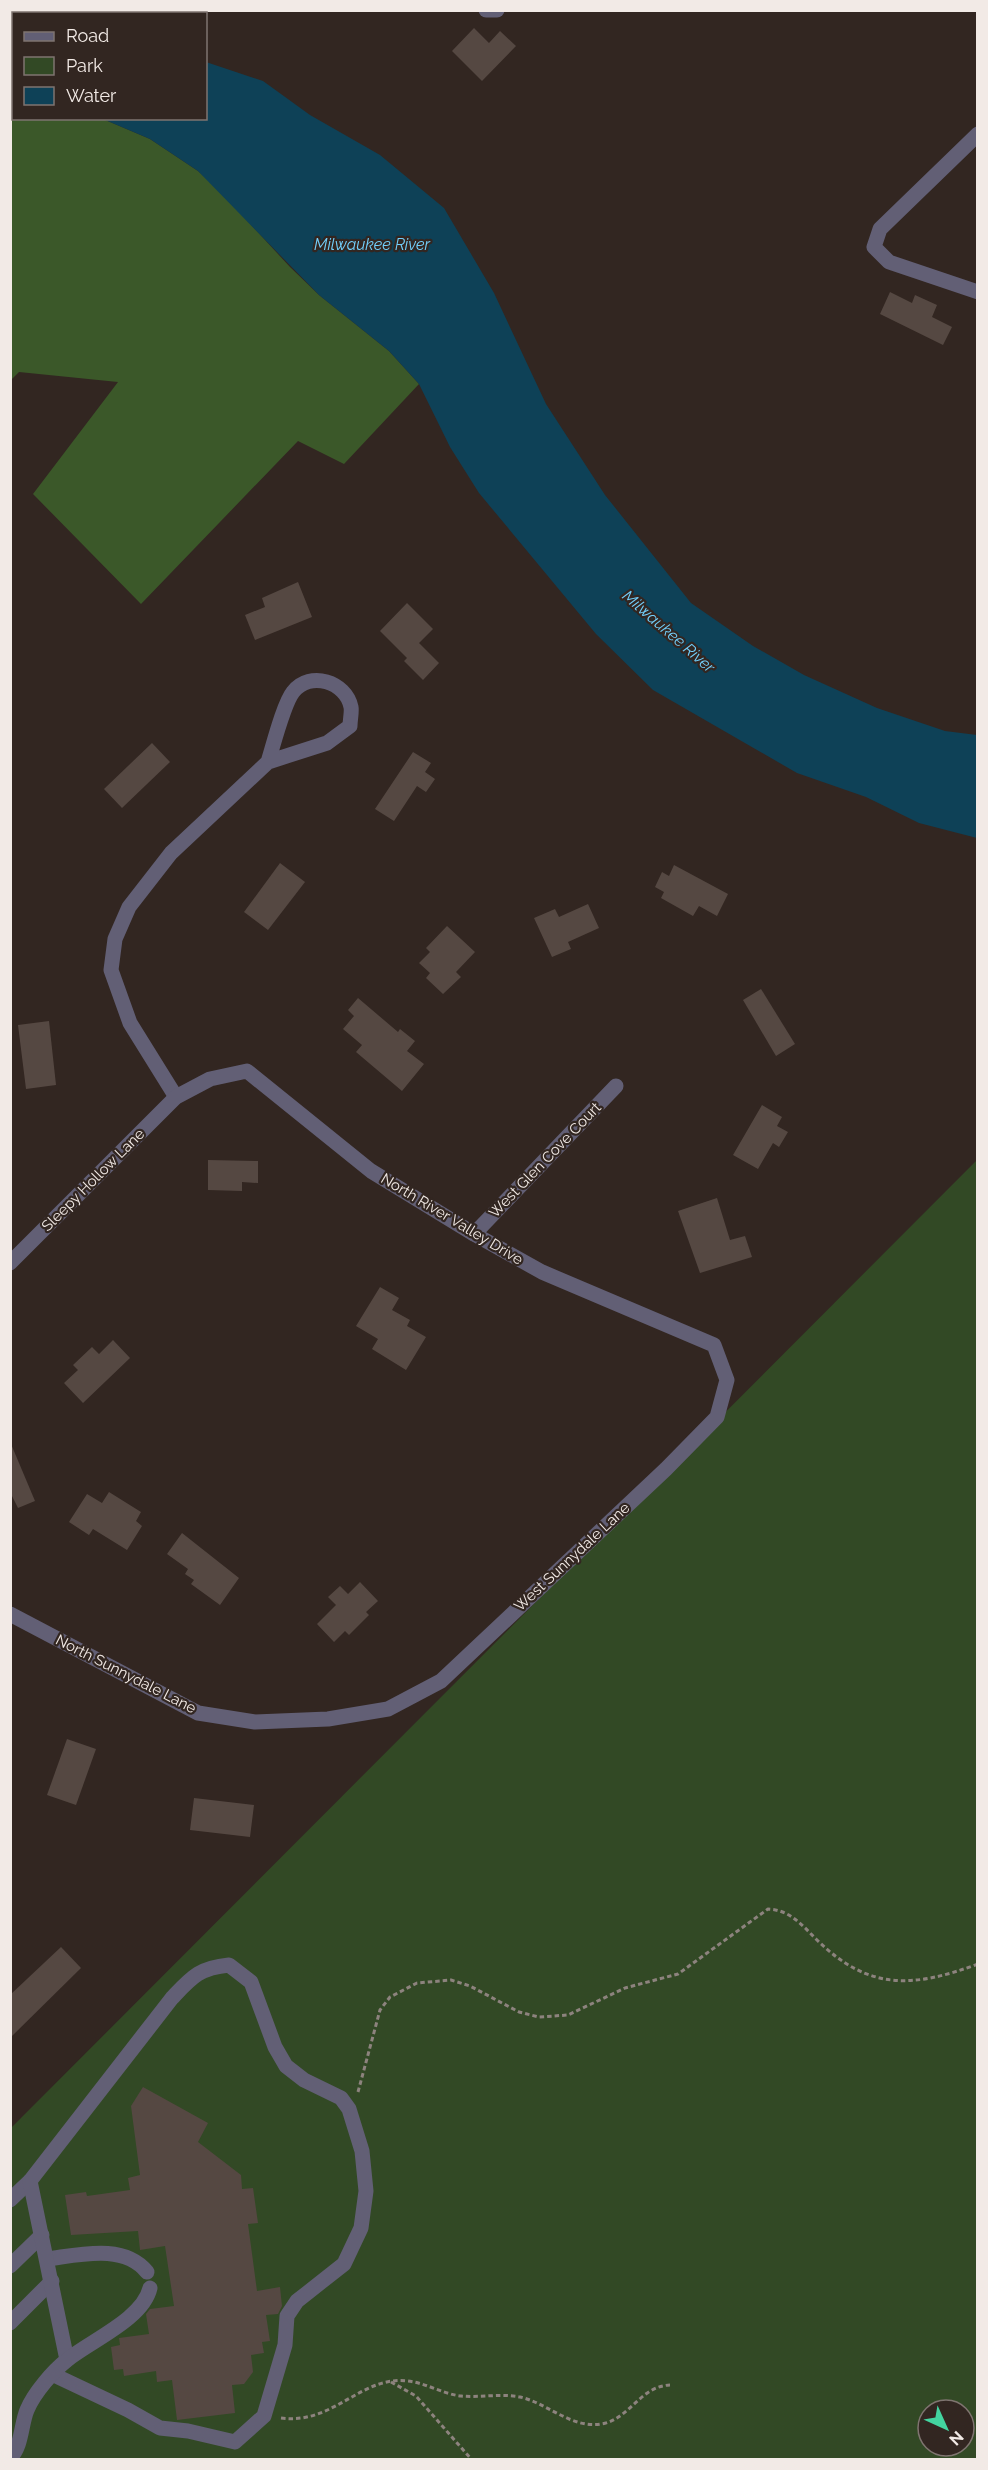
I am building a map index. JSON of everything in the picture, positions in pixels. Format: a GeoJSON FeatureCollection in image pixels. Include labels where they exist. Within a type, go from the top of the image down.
{"type":"FeatureCollection","features":[{"type":"Feature","properties":{"kind":"street"},"geometry":{"type":"LineString","coordinates":[[486,10],[497,10]]}},
{"type":"Feature","properties":{"kind":"street"},"geometry":{"type":"LineString","coordinates":[[978,134],[880,230],[874,247],[889,262],[978,292]]}},
{"type":"Feature","properties":{"kind":"street"},"geometry":{"type":"LineString","coordinates":[[176,1097],[130,1023],[111,970],[115,939],[129,907],[151,876],[171,853],[268,762],[327,743],[350,726],[351,706],[336,686],[319,679],[305,681],[292,692],[268,762]]}},
{"type":"Feature","properties":{"kind":"street","name":"North River Valley Drive"},"geometry":{"type":"LineString","coordinates":[[176,1097],[210,1079],[247,1071],[371,1171],[474,1234],[542,1272],[714,1345],[728,1380]]}},
{"type":"Feature","properties":{"kind":"street","name":"West Glen Cove Court"},"geometry":{"type":"LineString","coordinates":[[474,1234],[616,1086]]}},
{"type":"Feature","properties":{"kind":"street","name":"Sleepy Hollow Lane"},"geometry":{"type":"LineString","coordinates":[[10,1263],[176,1097]]}},
{"type":"Feature","properties":{"kind":"street","name":"West Sunnydale Lane"},"geometry":{"type":"LineString","coordinates":[[388,1709],[441,1680],[666,1469],[717,1417],[728,1380]]}},
{"type":"Feature","properties":{"kind":"street","name":"North Sunnydale Lane"},"geometry":{"type":"LineString","coordinates":[[10,1614],[198,1713],[255,1722],[328,1719],[388,1709]]}},
{"type":"Feature","properties":{"kind":"street"},"geometry":{"type":"LineString","coordinates":[[10,2199],[30,2181],[172,1998],[194,1974],[211,1967],[229,1965],[251,1982],[286,2066],[304,2080],[341,2098],[349,2109],[363,2161],[366,2191],[361,2228],[344,2264],[297,2301],[288,2316],[285,2345],[264,2416],[235,2442],[188,2431],[160,2428],[54,2375]]}},
{"type":"Feature","properties":{"kind":"street"},"geometry":{"type":"LineString","coordinates":[[30,2181],[67,2360]]}},
{"type":"Feature","properties":{"kind":"street"},"geometry":{"type":"LineString","coordinates":[[10,2266],[42,2235]]}},
{"type":"Feature","properties":{"kind":"street"},"geometry":{"type":"LineString","coordinates":[[47,2259],[121,2254],[134,2259],[147,2272]]}},
{"type":"Feature","properties":{"kind":"street"},"geometry":{"type":"LineString","coordinates":[[10,2323],[52,2281]]}},
{"type":"Feature","properties":{"kind":"street"},"geometry":{"type":"LineString","coordinates":[[14,2457],[15,2430],[27,2409],[54,2375],[67,2360],[121,2323],[141,2304],[150,2288]]}},
{"type":"Feature","properties":{"kind":"path"},"geometry":{"type":"LineString","coordinates":[[349,2109],[356,2099],[380,2010],[390,1997],[417,1983],[451,1980],[471,1986],[519,2012],[539,2017],[568,2015],[625,1988],[678,1974],[768,1909],[778,1909],[793,1916],[830,1952],[862,1974],[881,1979],[918,1981],[978,1964]]}},
{"type":"Feature","properties":{"kind":"path"},"geometry":{"type":"LineString","coordinates":[[389,2381],[416,2396],[472,2460]]}},
{"type":"Feature","properties":{"kind":"path"},"geometry":{"type":"LineString","coordinates":[[264,2416],[308,2418],[350,2401],[374,2384],[409,2381],[460,2396],[517,2397],[538,2402],[569,2419],[584,2424],[601,2424],[616,2418],[646,2392],[661,2385],[670,2385]]}},
{"type":"Feature","properties":{"kind":"green space"},"geometry":{"type":"Polygon","coordinates":[[[10,91],[12,92],[12,120],[105,120],[150,139],[198,171],[319,295],[389,351],[419,384],[344,464],[298,441],[141,604],[33,494],[118,382],[19,372],[11,380],[10,91]]]}},
{"type":"Feature","properties":{"kind":"green space"},"geometry":{"type":"Polygon","coordinates":[[[977,1160],[977,2459],[11,2460],[11,2128],[977,1160]]]}},
{"type":"Feature","properties":{"kind":"water","name":"Milwaukee River"},"geometry":{"type":"Polygon","coordinates":[[[207,62],[263,81],[310,115],[380,155],[444,208],[494,293],[546,404],[605,495],[691,603],[753,646],[804,675],[877,708],[945,731],[977,735],[977,838],[919,823],[866,797],[797,773],[653,690],[596,634],[479,493],[450,447],[419,384],[389,351],[319,295],[198,171],[150,139],[105,120],[207,120],[207,62]]]}},
{"type":"Feature","properties":{"kind":"building"},"geometry":{"type":"Polygon","coordinates":[[[474,28],[489,43],[500,31],[516,46],[482,81],[452,51],[474,28]]]}},
{"type":"Feature","properties":{"kind":"building"},"geometry":{"type":"Polygon","coordinates":[[[890,292],[912,303],[915,295],[937,305],[932,317],[952,327],[943,345],[880,314],[890,292]]]}},
{"type":"Feature","properties":{"kind":"building"},"geometry":{"type":"Polygon","coordinates":[[[298,582],[312,617],[255,640],[245,615],[265,607],[262,598],[298,582]]]}},
{"type":"Feature","properties":{"kind":"building"},"geometry":{"type":"Polygon","coordinates":[[[407,603],[433,629],[419,643],[439,663],[423,680],[404,661],[407,658],[380,631],[407,603]]]}},
{"type":"Feature","properties":{"kind":"building"},"geometry":{"type":"Polygon","coordinates":[[[152,743],[170,762],[122,808],[104,789],[152,743]]]}},
{"type":"Feature","properties":{"kind":"building"},"geometry":{"type":"Polygon","coordinates":[[[413,752],[431,763],[425,772],[435,779],[426,792],[417,786],[394,821],[375,809],[413,752]]]}},
{"type":"Feature","properties":{"kind":"building"},"geometry":{"type":"Polygon","coordinates":[[[280,863],[305,882],[268,930],[244,912],[280,863]]]}},
{"type":"Feature","properties":{"kind":"building"},"geometry":{"type":"Polygon","coordinates":[[[674,865],[728,894],[717,916],[699,906],[693,916],[661,898],[664,892],[655,887],[662,872],[669,876],[674,865]]]}},
{"type":"Feature","properties":{"kind":"building"},"geometry":{"type":"Polygon","coordinates":[[[588,904],[599,928],[568,942],[571,949],[552,957],[534,918],[555,909],[559,917],[588,904]]]}},
{"type":"Feature","properties":{"kind":"building"},"geometry":{"type":"Polygon","coordinates":[[[447,926],[475,952],[456,972],[461,977],[443,994],[426,978],[430,973],[419,963],[430,952],[426,948],[447,926]]]}},
{"type":"Feature","properties":{"kind":"building"},"geometry":{"type":"Polygon","coordinates":[[[761,989],[795,1044],[776,1056],[743,1000],[761,989]]]}},
{"type":"Feature","properties":{"kind":"building"},"geometry":{"type":"Polygon","coordinates":[[[358,998],[398,1032],[400,1029],[415,1041],[407,1051],[424,1064],[402,1091],[356,1052],[362,1045],[343,1029],[354,1016],[348,1010],[358,998]]]}},
{"type":"Feature","properties":{"kind":"building"},"geometry":{"type":"Polygon","coordinates":[[[49,1021],[56,1085],[26,1089],[18,1025],[49,1021]]]}},
{"type":"Feature","properties":{"kind":"building"},"geometry":{"type":"Polygon","coordinates":[[[762,1105],[782,1117],[777,1126],[788,1132],[779,1147],[773,1143],[758,1169],[733,1155],[762,1105]]]}},
{"type":"Feature","properties":{"kind":"building"},"geometry":{"type":"Polygon","coordinates":[[[208,1160],[258,1161],[258,1183],[242,1182],[242,1191],[208,1190],[208,1160]]]}},
{"type":"Feature","properties":{"kind":"building"},"geometry":{"type":"Polygon","coordinates":[[[717,1198],[730,1240],[745,1236],[752,1257],[700,1273],[678,1211],[717,1198]]]}},
{"type":"Feature","properties":{"kind":"building"},"geometry":{"type":"Polygon","coordinates":[[[380,1287],[399,1298],[392,1310],[410,1320],[407,1326],[426,1337],[406,1370],[372,1349],[378,1339],[356,1326],[380,1287]]]}},
{"type":"Feature","properties":{"kind":"building"},"geometry":{"type":"Polygon","coordinates":[[[113,1340],[130,1358],[83,1403],[64,1383],[78,1370],[73,1365],[92,1347],[99,1354],[113,1340]]]}},
{"type":"Feature","properties":{"kind":"building"},"geometry":{"type":"Polygon","coordinates":[[[11,1444],[35,1501],[18,1508],[10,1492],[11,1444]]]}},
{"type":"Feature","properties":{"kind":"building"},"geometry":{"type":"Polygon","coordinates":[[[109,1492],[141,1512],[136,1521],[142,1526],[127,1550],[93,1529],[89,1535],[69,1522],[87,1494],[102,1503],[109,1492]]]}},
{"type":"Feature","properties":{"kind":"building"},"geometry":{"type":"Polygon","coordinates":[[[182,1533],[239,1578],[220,1605],[191,1584],[194,1580],[185,1574],[188,1569],[167,1554],[182,1533]]]}},
{"type":"Feature","properties":{"kind":"building"},"geometry":{"type":"Polygon","coordinates":[[[360,1582],[378,1601],[366,1612],[369,1615],[349,1635],[345,1631],[334,1642],[317,1624],[336,1605],[328,1597],[340,1586],[348,1594],[360,1582]]]}},
{"type":"Feature","properties":{"kind":"building"},"geometry":{"type":"Polygon","coordinates":[[[67,1739],[96,1749],[76,1805],[47,1795],[67,1739]]]}},
{"type":"Feature","properties":{"kind":"building"},"geometry":{"type":"Polygon","coordinates":[[[194,1798],[254,1805],[250,1837],[190,1830],[194,1798]]]}},
{"type":"Feature","properties":{"kind":"building"},"geometry":{"type":"Polygon","coordinates":[[[61,1947],[81,1968],[10,2038],[10,1995],[61,1947]]]}},
{"type":"Feature","properties":{"kind":"building"},"geometry":{"type":"Polygon","coordinates":[[[143,2087],[208,2123],[198,2142],[241,2175],[242,2189],[253,2188],[258,2223],[248,2224],[257,2291],[280,2287],[282,2306],[278,2314],[266,2315],[270,2341],[262,2342],[264,2353],[251,2355],[253,2372],[244,2384],[232,2385],[235,2413],[177,2420],[172,2380],[157,2382],[156,2371],[124,2376],[123,2369],[114,2370],[111,2347],[120,2345],[119,2338],[149,2334],[146,2314],[150,2309],[174,2306],[165,2246],[140,2250],[138,2231],[71,2235],[65,2195],[86,2192],[87,2196],[130,2190],[128,2178],[140,2175],[131,2106],[143,2087]]]}}]}
